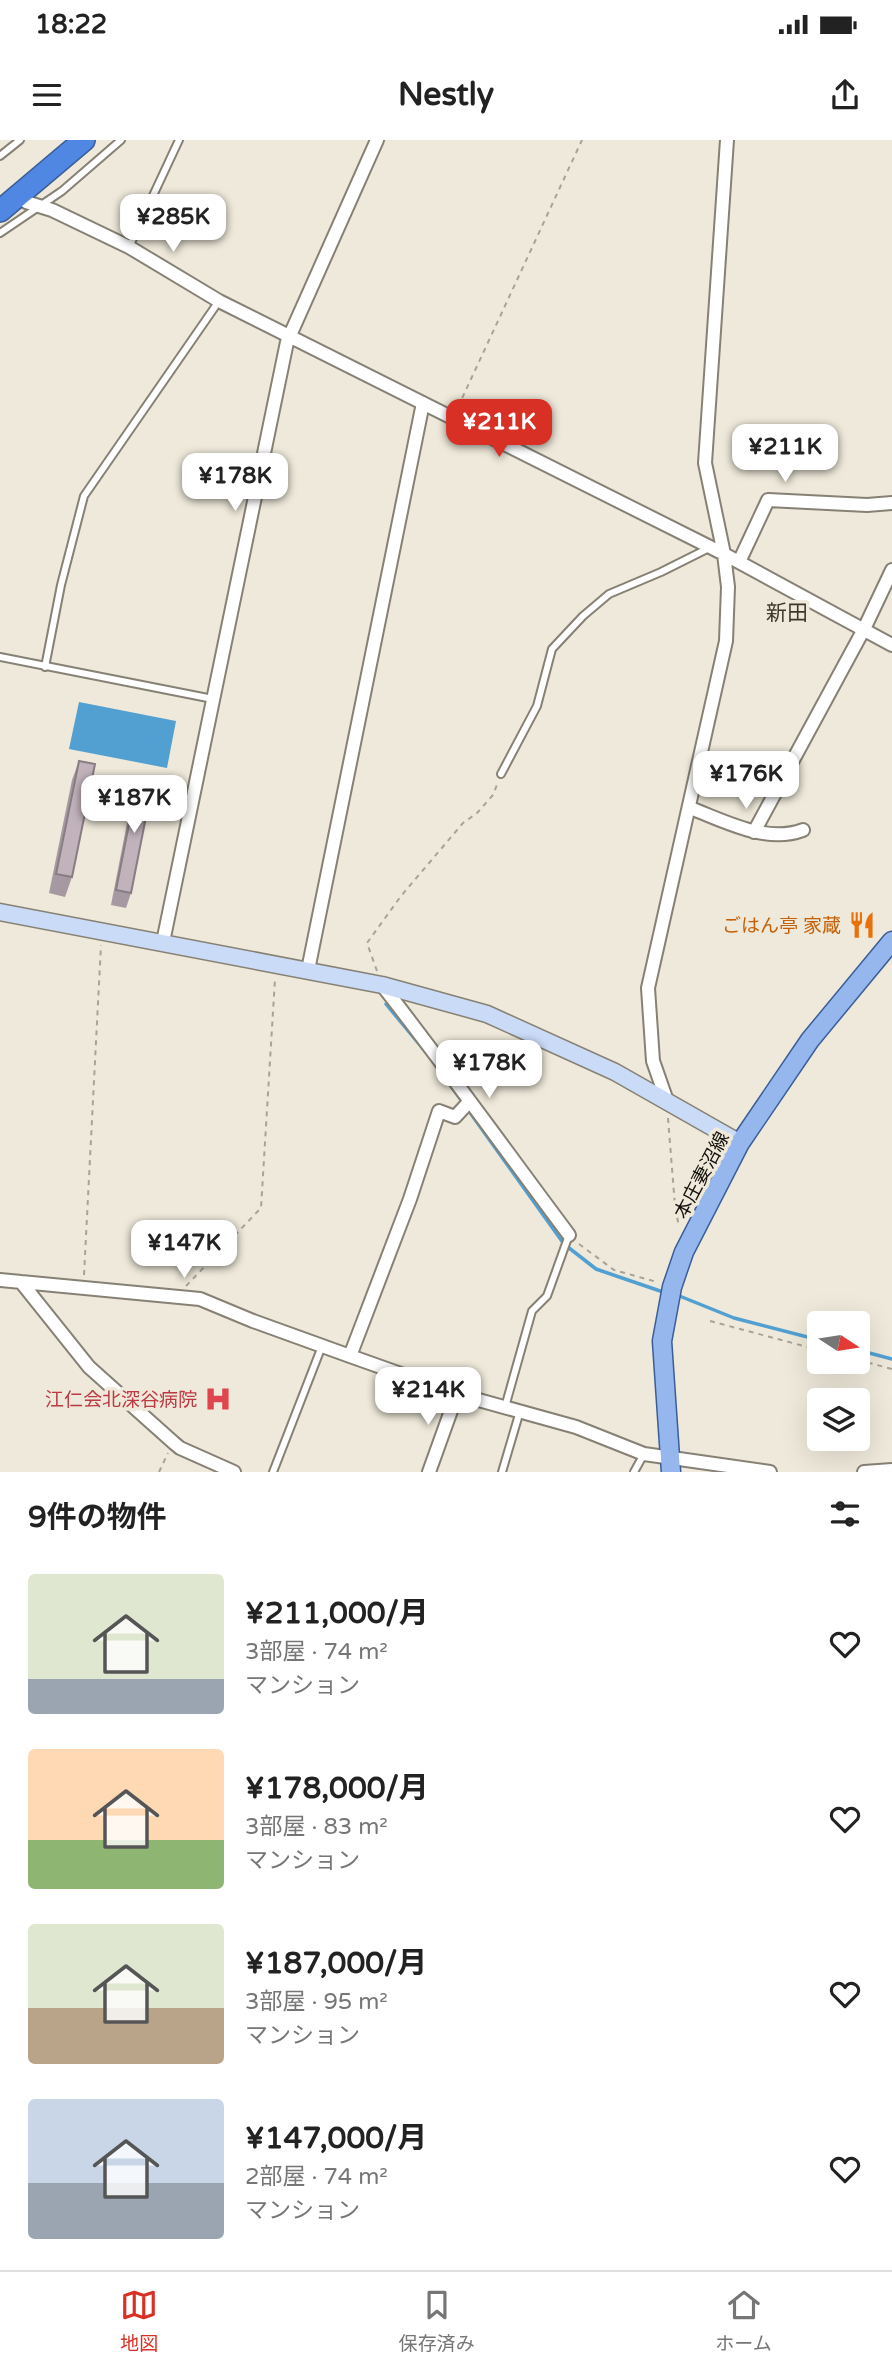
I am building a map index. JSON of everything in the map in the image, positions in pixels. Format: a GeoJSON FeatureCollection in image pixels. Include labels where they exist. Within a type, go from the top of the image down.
{"type":"FeatureCollection","features":[{"type":"Feature","properties":{"kind":"highway"},"geometry":{"type":"LineString","coordinates":[[0,211],[84,140]]}},
{"type":"Feature","properties":{"kind":"main road","name":"本庄妻沼線"},"geometry":{"type":"LineString","coordinates":[[671,1465],[662,1341],[672,1287],[684,1252],[740,1143],[810,1040],[892,941]]}},
{"type":"Feature","properties":{"kind":"street"},"geometry":{"type":"LineString","coordinates":[[163,942],[289,336],[377,140]]}},
{"type":"Feature","properties":{"kind":"street"},"geometry":{"type":"LineString","coordinates":[[667,1101],[653,1060],[648,988],[691,807],[726,641],[728,587],[705,463],[727,140]]}},
{"type":"Feature","properties":{"kind":"street"},"geometry":{"type":"LineString","coordinates":[[26,202],[41,206],[129,247],[219,301],[724,554],[892,645]]}},
{"type":"Feature","properties":{"kind":"street"},"geometry":{"type":"LineString","coordinates":[[308,970],[422,402]]}},
{"type":"Feature","properties":{"kind":"street"},"geometry":{"type":"LineString","coordinates":[[739,562],[768,500],[867,505],[892,503]]}},
{"type":"Feature","properties":{"kind":"street"},"geometry":{"type":"LineString","coordinates":[[754,832],[864,629],[892,570]]}},
{"type":"Feature","properties":{"kind":"street"},"geometry":{"type":"LineString","coordinates":[[691,807],[754,832],[792,834],[803,830]]}},
{"type":"Feature","properties":{"kind":"street"},"geometry":{"type":"LineString","coordinates":[[0,912],[382,985],[487,1014],[605,1067],[740,1143]]}},
{"type":"Feature","properties":{"kind":"street"},"geometry":{"type":"LineString","coordinates":[[382,985],[439,1057],[469,1102],[569,1235]]}},
{"type":"Feature","properties":{"kind":"street"},"geometry":{"type":"LineString","coordinates":[[350,1356],[410,1199],[439,1111],[455,1118],[469,1102]]}},
{"type":"Feature","properties":{"kind":"street"},"geometry":{"type":"LineString","coordinates":[[0,1280],[200,1299],[253,1321],[457,1394],[576,1427],[671,1465],[770,1472]]}},
{"type":"Feature","properties":{"kind":"street"},"geometry":{"type":"LineString","coordinates":[[21,1282],[89,1367],[174,1443],[234,1472]]}},
{"type":"Feature","properties":{"kind":"street"},"geometry":{"type":"LineString","coordinates":[[429,1472],[457,1394]]}},
{"type":"Feature","properties":{"kind":"street"},"geometry":{"type":"LineString","coordinates":[[864,1472],[892,1470]]}},
{"type":"Feature","properties":{"kind":"lane"},"geometry":{"type":"LineString","coordinates":[[0,156],[20,140]]}},
{"type":"Feature","properties":{"kind":"lane"},"geometry":{"type":"LineString","coordinates":[[0,233],[41,206],[121,140]]}},
{"type":"Feature","properties":{"kind":"lane"},"geometry":{"type":"LineString","coordinates":[[129,247],[179,140]]}},
{"type":"Feature","properties":{"kind":"lane"},"geometry":{"type":"LineString","coordinates":[[45,667],[64,573],[84,496],[219,301]]}},
{"type":"Feature","properties":{"kind":"lane"},"geometry":{"type":"LineString","coordinates":[[501,775],[537,706],[552,649],[583,616],[609,594],[710,547]]}},
{"type":"Feature","properties":{"kind":"lane"},"geometry":{"type":"LineString","coordinates":[[0,657],[214,699]]}},
{"type":"Feature","properties":{"kind":"lane"},"geometry":{"type":"LineString","coordinates":[[505,1407],[532,1311],[547,1296],[569,1235]]}},
{"type":"Feature","properties":{"kind":"lane"},"geometry":{"type":"LineString","coordinates":[[273,1472],[322,1346]]}},
{"type":"Feature","properties":{"kind":"lane"},"geometry":{"type":"LineString","coordinates":[[502,1472],[520,1411]]}},
{"type":"Feature","properties":{"kind":"lane"},"geometry":{"type":"LineString","coordinates":[[634,1472],[644,1454]]}},
{"type":"Feature","properties":{"kind":"path"},"geometry":{"type":"LineString","coordinates":[[453,418],[582,140]]}},
{"type":"Feature","properties":{"kind":"path"},"geometry":{"type":"LineString","coordinates":[[382,985],[367,943],[401,896],[463,823],[477,813],[493,795],[501,775]]}},
{"type":"Feature","properties":{"kind":"path"},"geometry":{"type":"LineString","coordinates":[[84,1287],[101,930]]}},
{"type":"Feature","properties":{"kind":"path"},"geometry":{"type":"LineString","coordinates":[[176,1296],[261,1208],[276,964]]}},
{"type":"Feature","properties":{"kind":"path"},"geometry":{"type":"LineString","coordinates":[[667,1101],[675,1206],[684,1252]]}},
{"type":"Feature","properties":{"kind":"path"},"geometry":{"type":"LineString","coordinates":[[569,1235],[614,1270],[672,1287]]}},
{"type":"Feature","properties":{"kind":"path"},"geometry":{"type":"LineString","coordinates":[[710,1321],[807,1347]]}},
{"type":"Feature","properties":{"kind":"path"},"geometry":{"type":"LineString","coordinates":[[870,1363],[892,1369]]}},
{"type":"Feature","properties":{"kind":"path"},"geometry":{"type":"LineString","coordinates":[[159,1472],[174,1443]]}},
{"type":"Feature","properties":{"kind":"water"},"geometry":{"type":"Polygon","coordinates":[[[79,702],[176,721],[167,768],[69,749],[79,702]]]}},
{"type":"Feature","properties":{"kind":"building"},"geometry":{"type":"Polygon","coordinates":[[[79,761],[95,764],[72,877],[56,874],[79,761]]]}},
{"type":"Feature","properties":{"kind":"building"},"geometry":{"type":"Polygon","coordinates":[[[138,778],[153,781],[131,893],[116,890],[138,778]]]}},
{"type":"Feature","properties":{"kind":"waterway"},"geometry":{"type":"LineString","coordinates":[[386,1004],[429,1056]]}},
{"type":"Feature","properties":{"kind":"waterway"},"geometry":{"type":"LineString","coordinates":[[436,1065],[564,1244],[596,1269],[666,1293]]}},
{"type":"Feature","properties":{"kind":"waterway"},"geometry":{"type":"LineString","coordinates":[[677,1295],[734,1318],[807,1337]]}},
{"type":"Feature","properties":{"kind":"waterway"},"geometry":{"type":"LineString","coordinates":[[870,1353],[892,1359]]}},
{"type":"Feature","properties":{"kind":"place","name":"ごはん亭 家蔵"},"geometry":{"type":"Point","coordinates":[862,925]}},
{"type":"Feature","properties":{"kind":"place","name":"江仁会北深谷病院"},"geometry":{"type":"Point","coordinates":[218,1399]}},
{"type":"Feature","properties":{"kind":"district","name":"新田"},"geometry":{"type":"Point","coordinates":[787,613]}}]}
